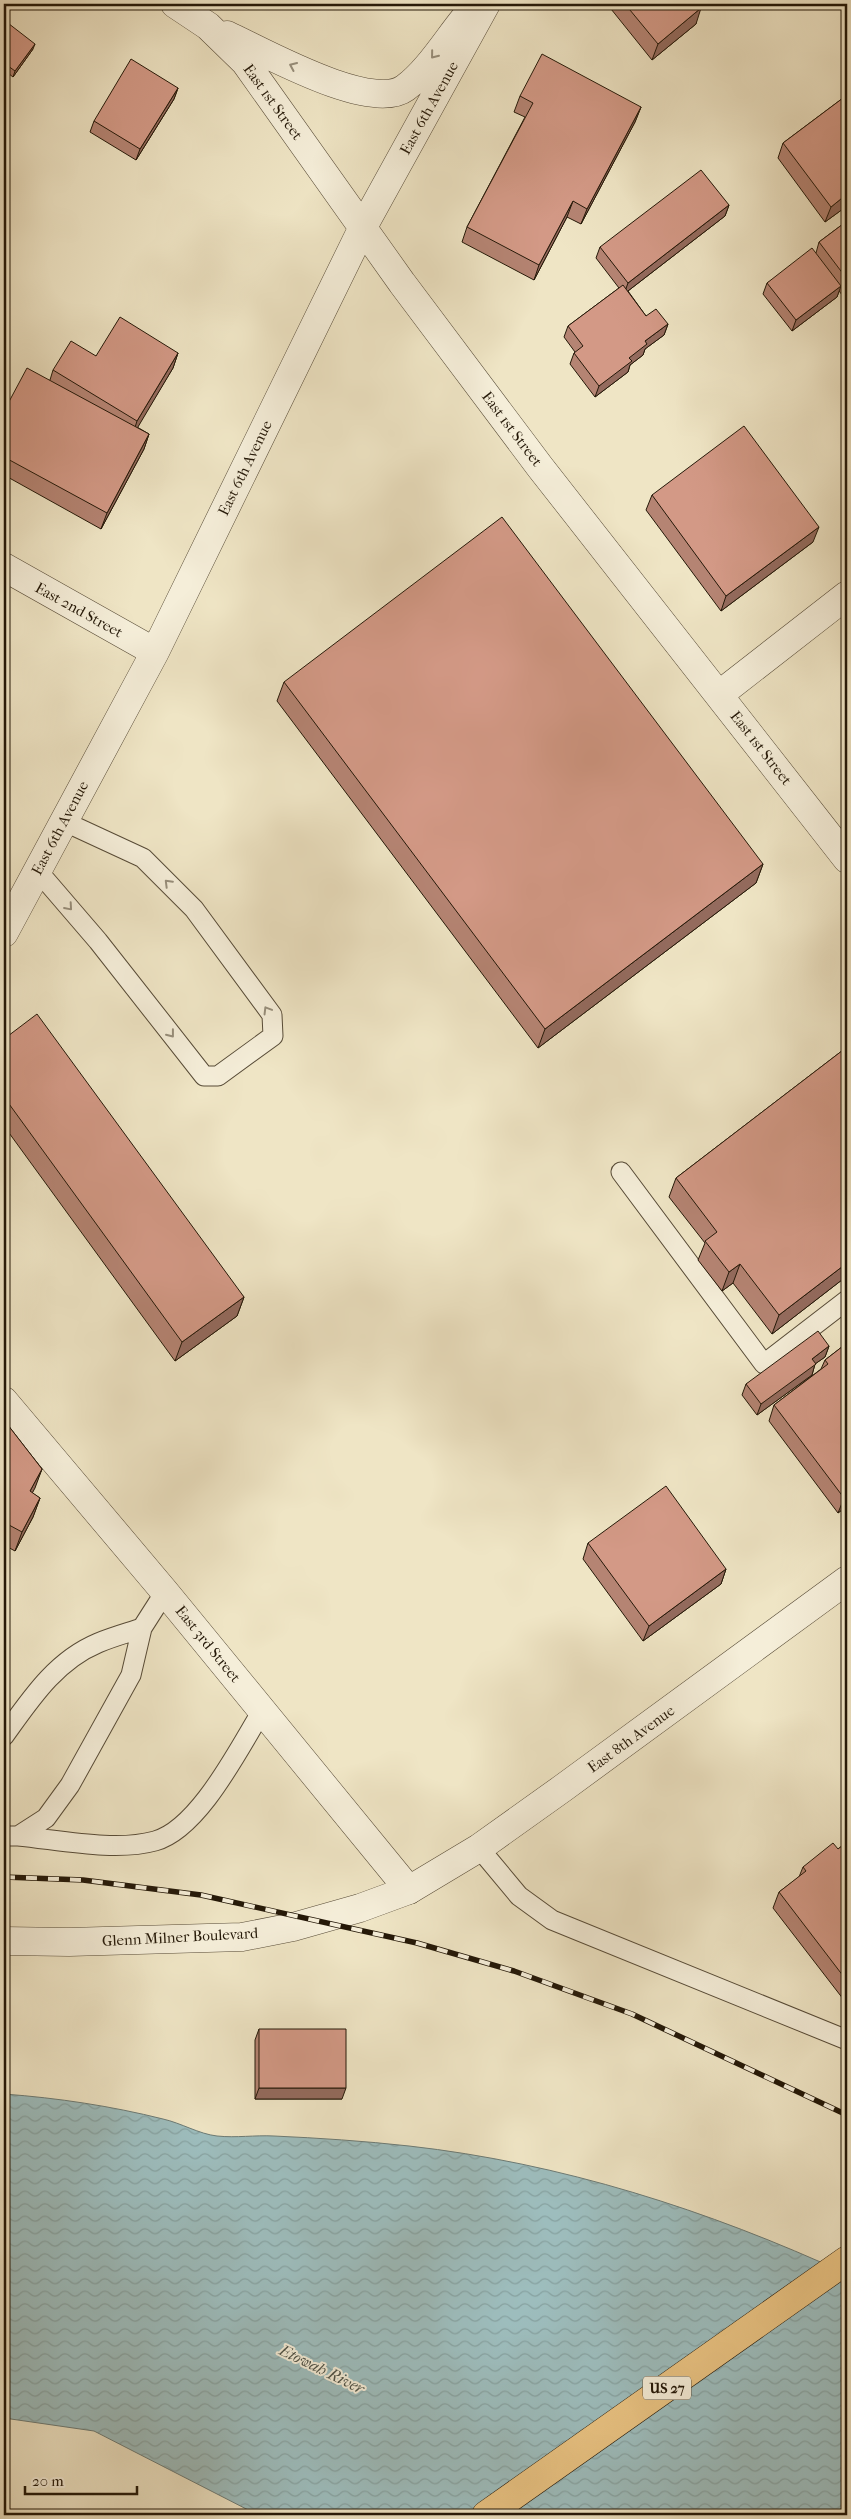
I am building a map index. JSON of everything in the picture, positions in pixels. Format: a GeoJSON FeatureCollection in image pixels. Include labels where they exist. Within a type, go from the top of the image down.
{"type":"FeatureCollection","features":[{"type":"Feature","properties":{"kind":"main road","name":"US 27"},"geometry":{"type":"LineString","coordinates":[[486,2515],[847,2260]]}},
{"type":"Feature","properties":{"kind":"street","name":"East 1st Street"},"geometry":{"type":"LineString","coordinates":[[175,4],[208,26],[245,62],[363,227],[540,467],[720,694],[847,860]]}},
{"type":"Feature","properties":{"kind":"street"},"geometry":{"type":"LineString","coordinates":[[208,26],[347,90],[370,94],[388,93],[403,90],[416,78],[476,4]]}},
{"type":"Feature","properties":{"kind":"street","name":"East 6th Avenue"},"geometry":{"type":"LineString","coordinates":[[4,933],[155,652],[363,227],[486,4]]}},
{"type":"Feature","properties":{"kind":"street","name":"East 2nd Street"},"geometry":{"type":"LineString","coordinates":[[4,567],[155,652]]}},
{"type":"Feature","properties":{"kind":"street"},"geometry":{"type":"LineString","coordinates":[[720,694],[847,594]]}},
{"type":"Feature","properties":{"kind":"street","name":"East 3rd Street"},"geometry":{"type":"LineString","coordinates":[[4,1402],[165,1592],[409,1890]]}},
{"type":"Feature","properties":{"kind":"street","name":"East 8th Avenue"},"geometry":{"type":"LineString","coordinates":[[409,1890],[479,1848],[847,1580]]}},
{"type":"Feature","properties":{"kind":"street","name":"Glenn Milner Boulevard"},"geometry":{"type":"LineString","coordinates":[[4,1941],[69,1942],[242,1937],[293,1927],[360,1908],[409,1890]]}},
{"type":"Feature","properties":{"kind":"lane"},"geometry":{"type":"LineString","coordinates":[[37,870],[98,941],[204,1076],[218,1076],[273,1036],[272,1015],[194,909],[143,858],[63,821]]}},
{"type":"Feature","properties":{"kind":"lane"},"geometry":{"type":"LineString","coordinates":[[621,1172],[764,1364],[847,1300]]}},
{"type":"Feature","properties":{"kind":"lane"},"geometry":{"type":"LineString","coordinates":[[11,1836],[46,1818],[70,1785],[131,1675],[142,1628],[165,1592]]}},
{"type":"Feature","properties":{"kind":"lane"},"geometry":{"type":"LineString","coordinates":[[4,1736],[39,1686],[66,1662],[97,1643],[142,1628]]}},
{"type":"Feature","properties":{"kind":"lane"},"geometry":{"type":"LineString","coordinates":[[11,1836],[117,1845],[156,1841],[180,1827],[206,1801],[262,1710]]}},
{"type":"Feature","properties":{"kind":"lane"},"geometry":{"type":"LineString","coordinates":[[479,1848],[519,1896],[552,1920],[847,2040]]}},
{"type":"Feature","properties":{"kind":"water","name":"Etowah River"},"geometry":{"type":"Polygon","coordinates":[[[4,2094],[104,2106],[170,2121],[217,2136],[274,2136],[409,2146],[522,2164],[633,2192],[687,2210],[741,2229],[847,2274],[847,2515],[258,2515],[94,2431],[4,2418],[4,2094]]]}},
{"type":"Feature","properties":{"kind":"building"},"geometry":{"type":"Polygon","coordinates":[[[625,4],[698,4],[701,8],[658,44],[625,4]]]}},
{"type":"Feature","properties":{"kind":"building"},"geometry":{"type":"Polygon","coordinates":[[[4,20],[35,44],[15,71],[4,63],[4,20]]]}},
{"type":"Feature","properties":{"kind":"building"},"geometry":{"type":"Polygon","coordinates":[[[542,54],[641,107],[587,209],[573,201],[539,265],[467,227],[533,103],[520,96],[542,54]]]}},
{"type":"Feature","properties":{"kind":"building"},"geometry":{"type":"Polygon","coordinates":[[[131,59],[178,88],[140,149],[94,121],[131,59]]]}},
{"type":"Feature","properties":{"kind":"building"},"geometry":{"type":"Polygon","coordinates":[[[847,95],[847,194],[831,207],[783,143],[847,95]]]}},
{"type":"Feature","properties":{"kind":"building"},"geometry":{"type":"Polygon","coordinates":[[[701,170],[729,205],[628,283],[600,247],[701,170]]]}},
{"type":"Feature","properties":{"kind":"building"},"geometry":{"type":"Polygon","coordinates":[[[847,221],[847,279],[819,242],[847,221]]]}},
{"type":"Feature","properties":{"kind":"building"},"geometry":{"type":"Polygon","coordinates":[[[812,248],[841,286],[796,320],[767,283],[812,248]]]}},
{"type":"Feature","properties":{"kind":"building"},"geometry":{"type":"Polygon","coordinates":[[[623,285],[646,316],[656,309],[668,324],[645,341],[647,344],[629,358],[632,361],[599,386],[574,353],[583,346],[568,326],[623,285]]]}},
{"type":"Feature","properties":{"kind":"building"},"geometry":{"type":"Polygon","coordinates":[[[120,317],[178,353],[137,421],[53,370],[71,341],[96,356],[120,317]]]}},
{"type":"Feature","properties":{"kind":"building"},"geometry":{"type":"Polygon","coordinates":[[[27,368],[149,434],[107,513],[4,457],[4,411],[27,368]]]}},
{"type":"Feature","properties":{"kind":"building"},"geometry":{"type":"Polygon","coordinates":[[[744,426],[819,527],[726,596],[652,495],[744,426]]]}},
{"type":"Feature","properties":{"kind":"building"},"geometry":{"type":"Polygon","coordinates":[[[502,517],[763,864],[545,1029],[284,682],[502,517]]]}},
{"type":"Feature","properties":{"kind":"building"},"geometry":{"type":"Polygon","coordinates":[[[37,1014],[244,1297],[182,1342],[4,1097],[4,1039],[37,1014]]]}},
{"type":"Feature","properties":{"kind":"building"},"geometry":{"type":"Polygon","coordinates":[[[847,1047],[847,1263],[779,1315],[740,1264],[729,1272],[705,1241],[717,1232],[676,1178],[847,1047]]]}},
{"type":"Feature","properties":{"kind":"building"},"geometry":{"type":"Polygon","coordinates":[[[818,1331],[829,1346],[812,1359],[816,1364],[761,1404],[746,1384],[818,1331]]]}},
{"type":"Feature","properties":{"kind":"building"},"geometry":{"type":"Polygon","coordinates":[[[847,1343],[847,1495],[844,1498],[774,1405],[828,1364],[825,1360],[847,1343]]]}},
{"type":"Feature","properties":{"kind":"building"},"geometry":{"type":"Polygon","coordinates":[[[4,1420],[42,1469],[30,1491],[40,1498],[22,1532],[9,1525],[4,1535],[4,1420]]]}},
{"type":"Feature","properties":{"kind":"building"},"geometry":{"type":"Polygon","coordinates":[[[666,1486],[726,1569],[649,1626],[588,1543],[666,1486]]]}},
{"type":"Feature","properties":{"kind":"building"},"geometry":{"type":"Polygon","coordinates":[[[847,1842],[847,1981],[779,1892],[806,1871],[803,1867],[833,1843],[838,1849],[847,1842]]]}},
{"type":"Feature","properties":{"kind":"building"},"geometry":{"type":"Polygon","coordinates":[[[259,2029],[346,2029],[346,2088],[259,2088],[259,2029]]]}},
{"type":"Feature","properties":{"kind":"railway"},"geometry":{"type":"LineString","coordinates":[[4,1877],[83,1880],[201,1895],[417,1943],[514,1971],[632,2014],[847,2115]]}}]}
